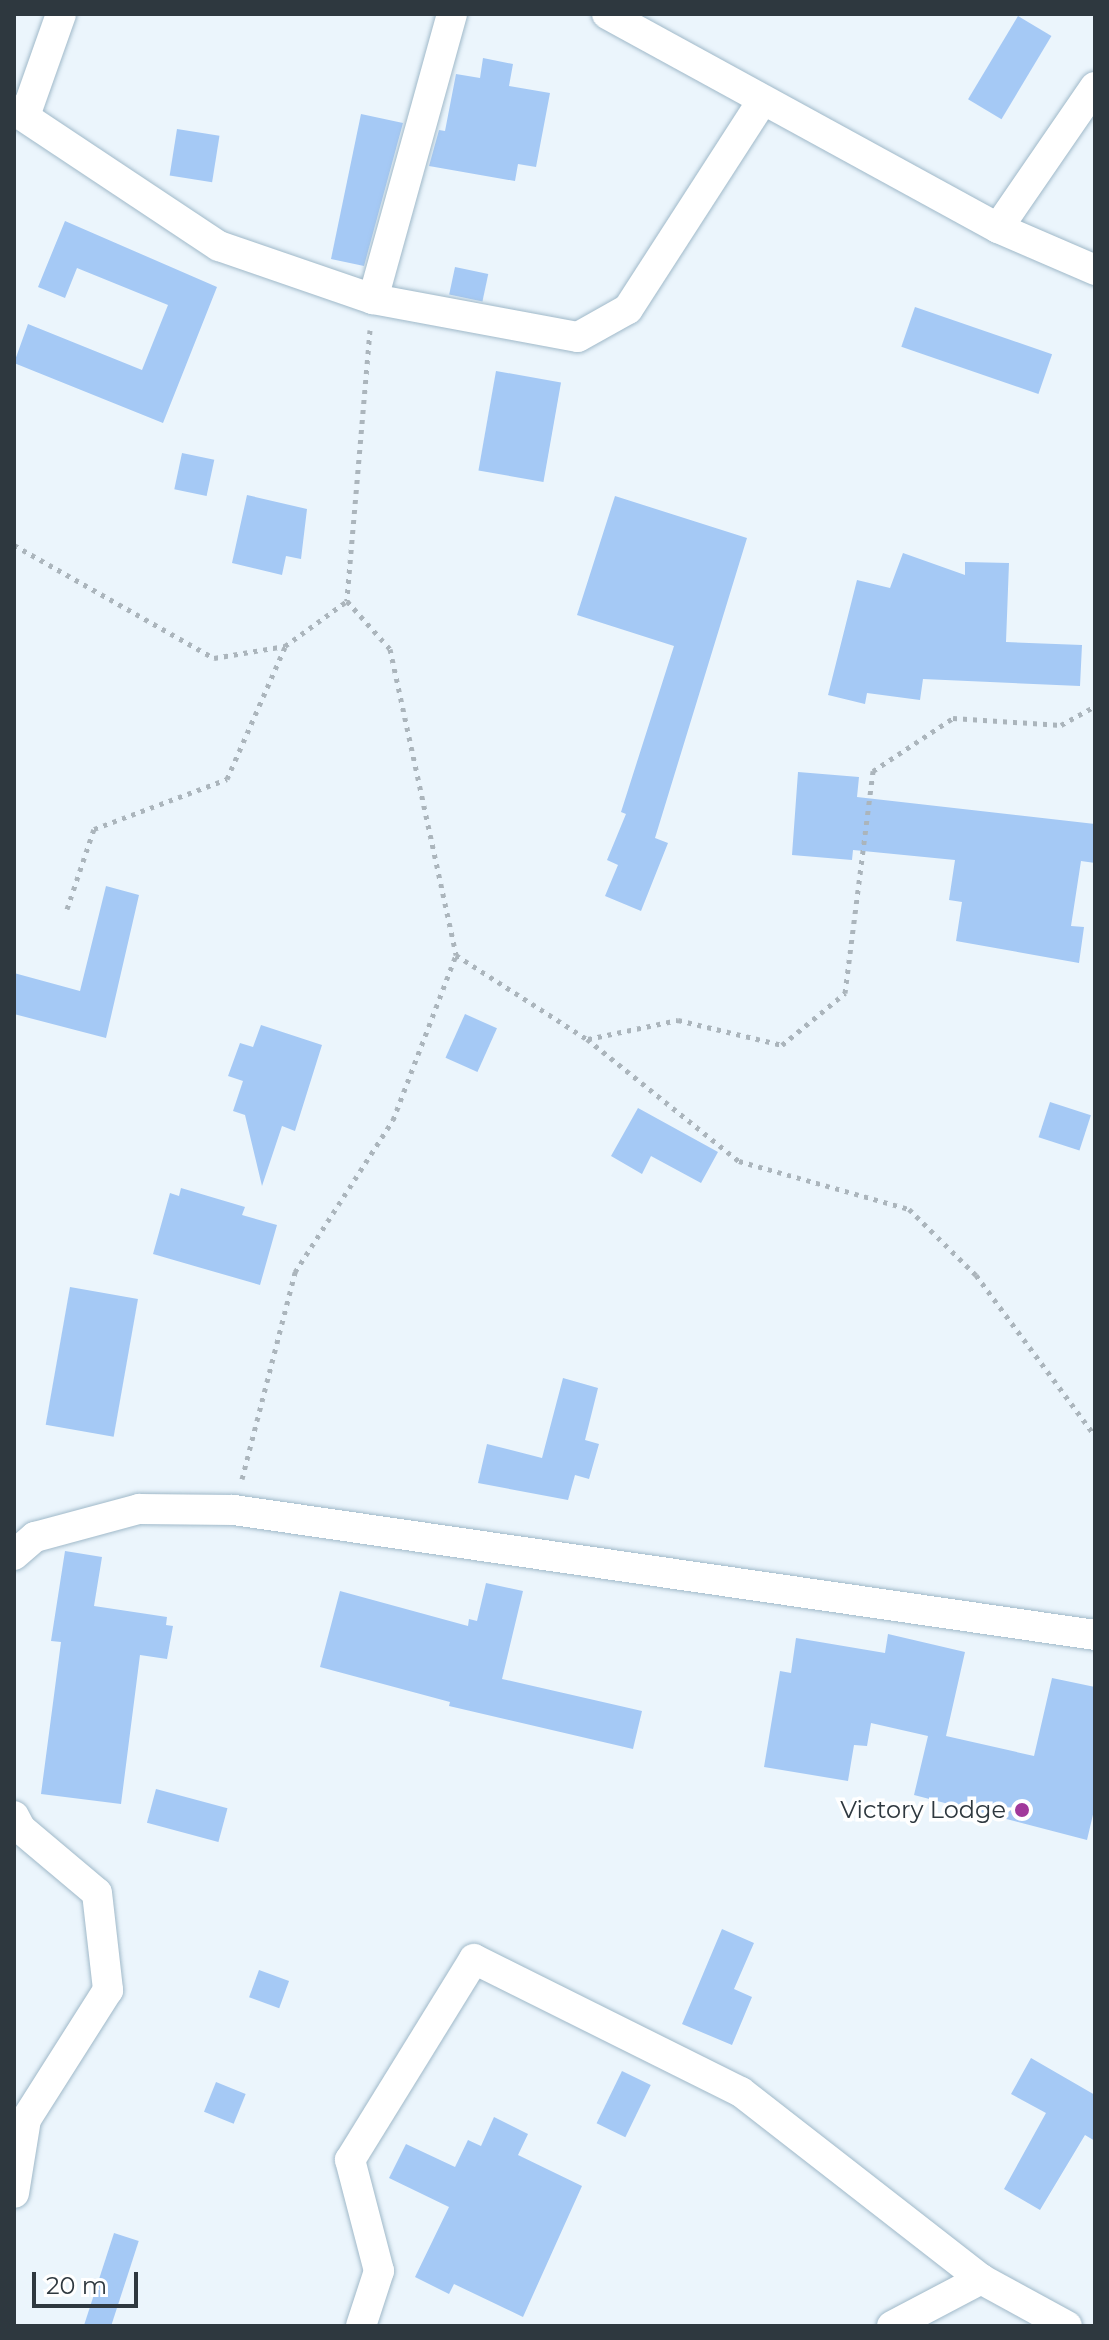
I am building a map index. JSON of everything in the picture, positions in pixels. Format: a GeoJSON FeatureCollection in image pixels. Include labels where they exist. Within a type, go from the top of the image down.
{"type":"FeatureCollection","features":[{"type":"Feature","properties":{"kind":"street"},"geometry":{"type":"LineString","coordinates":[[61,14],[20,111],[219,246],[373,299],[578,337],[628,309],[762,101]]}},
{"type":"Feature","properties":{"kind":"street"},"geometry":{"type":"LineString","coordinates":[[373,299],[452,14]]}},
{"type":"Feature","properties":{"kind":"street"},"geometry":{"type":"LineString","coordinates":[[607,14],[641,21],[762,101],[998,228],[1095,270]]}},
{"type":"Feature","properties":{"kind":"street"},"geometry":{"type":"LineString","coordinates":[[998,228],[1095,87]]}},
{"type":"Feature","properties":{"kind":"street"},"geometry":{"type":"LineString","coordinates":[[14,1555],[35,1537],[139,1509],[234,1510],[1095,1635]]}},
{"type":"Feature","properties":{"kind":"street"},"geometry":{"type":"LineString","coordinates":[[14,1816],[21,1829],[97,1893],[108,1990],[26,2119],[14,2193]]}},
{"type":"Feature","properties":{"kind":"street"},"geometry":{"type":"LineString","coordinates":[[361,2326],[379,2271],[350,2160],[474,1959],[741,2092],[981,2279],[1067,2326]]}},
{"type":"Feature","properties":{"kind":"street"},"geometry":{"type":"LineString","coordinates":[[892,2326],[981,2279]]}},
{"type":"Feature","properties":{"kind":"path"},"geometry":{"type":"LineString","coordinates":[[234,1510],[295,1272],[393,1120],[456,955],[390,649],[347,601],[373,299]]}},
{"type":"Feature","properties":{"kind":"path"},"geometry":{"type":"LineString","coordinates":[[14,545],[214,658],[285,646],[347,601]]}},
{"type":"Feature","properties":{"kind":"path"},"geometry":{"type":"LineString","coordinates":[[67,909],[94,829],[227,779],[285,646]]}},
{"type":"Feature","properties":{"kind":"path"},"geometry":{"type":"LineString","coordinates":[[587,1039],[678,1020],[782,1045],[845,993],[873,771],[953,718],[1061,725],[1095,706]]}},
{"type":"Feature","properties":{"kind":"path"},"geometry":{"type":"LineString","coordinates":[[456,955],[587,1039],[739,1161],[909,1209],[976,1275],[1095,1436]]}},
{"type":"Feature","properties":{"kind":"building"},"geometry":{"type":"Polygon","coordinates":[[[1018,16],[1051,36],[1001,119],[968,99],[1018,16]]]}},
{"type":"Feature","properties":{"kind":"building"},"geometry":{"type":"Polygon","coordinates":[[[483,58],[513,64],[509,86],[550,93],[536,167],[518,164],[515,181],[429,166],[439,130],[445,131],[456,74],[480,78],[483,58]]]}},
{"type":"Feature","properties":{"kind":"building"},"geometry":{"type":"Polygon","coordinates":[[[361,114],[403,123],[364,266],[331,259],[361,114]]]}},
{"type":"Feature","properties":{"kind":"building"},"geometry":{"type":"Polygon","coordinates":[[[177,129],[219,136],[212,182],[170,175],[177,129]]]}},
{"type":"Feature","properties":{"kind":"building"},"geometry":{"type":"Polygon","coordinates":[[[65,221],[217,287],[163,423],[14,363],[28,324],[142,370],[168,305],[77,268],[65,298],[38,287],[65,221]]]}},
{"type":"Feature","properties":{"kind":"building"},"geometry":{"type":"Polygon","coordinates":[[[455,267],[488,274],[482,301],[449,294],[455,267]]]}},
{"type":"Feature","properties":{"kind":"building"},"geometry":{"type":"Polygon","coordinates":[[[915,307],[1052,354],[1038,394],[901,347],[915,307]]]}},
{"type":"Feature","properties":{"kind":"building"},"geometry":{"type":"Polygon","coordinates":[[[496,371],[561,382],[543,482],[478,470],[496,371]]]}},
{"type":"Feature","properties":{"kind":"building"},"geometry":{"type":"Polygon","coordinates":[[[182,453],[214,460],[207,496],[174,489],[182,453]]]}},
{"type":"Feature","properties":{"kind":"building"},"geometry":{"type":"Polygon","coordinates":[[[247,495],[307,509],[301,559],[286,556],[282,575],[232,563],[247,495]]]}},
{"type":"Feature","properties":{"kind":"building"},"geometry":{"type":"Polygon","coordinates":[[[615,496],[747,538],[655,838],[668,843],[641,911],[605,896],[618,865],[607,860],[626,814],[621,812],[674,646],[577,615],[615,496]]]}},
{"type":"Feature","properties":{"kind":"building"},"geometry":{"type":"Polygon","coordinates":[[[903,553],[965,575],[965,562],[1009,563],[1006,642],[1082,645],[1080,686],[923,679],[920,700],[867,693],[865,704],[828,695],[857,580],[890,588],[903,553]]]}},
{"type":"Feature","properties":{"kind":"building"},"geometry":{"type":"Polygon","coordinates":[[[798,772],[859,777],[857,797],[1095,824],[1095,863],[1081,861],[1071,926],[1084,927],[1079,963],[956,941],[962,902],[949,900],[955,860],[853,850],[852,860],[792,855],[798,772]]]}},
{"type":"Feature","properties":{"kind":"building"},"geometry":{"type":"Polygon","coordinates":[[[106,886],[139,895],[106,1038],[14,1014],[14,973],[80,991],[106,886]]]}},
{"type":"Feature","properties":{"kind":"building"},"geometry":{"type":"Polygon","coordinates":[[[465,1014],[497,1028],[477,1072],[445,1058],[465,1014]]]}},
{"type":"Feature","properties":{"kind":"building"},"geometry":{"type":"Polygon","coordinates":[[[261,1025],[322,1045],[295,1131],[282,1126],[262,1186],[245,1115],[233,1111],[243,1081],[228,1076],[240,1043],[253,1047],[261,1025]]]}},
{"type":"Feature","properties":{"kind":"building"},"geometry":{"type":"Polygon","coordinates":[[[1050,1102],[1091,1115],[1079,1150],[1039,1137],[1050,1102]]]}},
{"type":"Feature","properties":{"kind":"building"},"geometry":{"type":"Polygon","coordinates":[[[638,1108],[718,1152],[701,1183],[651,1156],[642,1174],[611,1156],[638,1108]]]}},
{"type":"Feature","properties":{"kind":"building"},"geometry":{"type":"Polygon","coordinates":[[[181,1188],[245,1207],[242,1215],[277,1225],[260,1285],[153,1254],[170,1193],[179,1196],[181,1188]]]}},
{"type":"Feature","properties":{"kind":"building"},"geometry":{"type":"Polygon","coordinates":[[[70,1287],[138,1299],[114,1437],[46,1425],[70,1287]]]}},
{"type":"Feature","properties":{"kind":"building"},"geometry":{"type":"Polygon","coordinates":[[[563,1378],[598,1388],[585,1440],[599,1444],[589,1479],[575,1475],[568,1500],[478,1483],[487,1444],[542,1458],[563,1378]]]}},
{"type":"Feature","properties":{"kind":"building"},"geometry":{"type":"Polygon","coordinates":[[[65,1551],[102,1557],[94,1606],[167,1617],[166,1625],[173,1626],[167,1659],[140,1655],[121,1804],[41,1794],[61,1642],[51,1641],[65,1551]]]}},
{"type":"Feature","properties":{"kind":"building"},"geometry":{"type":"Polygon","coordinates":[[[486,1583],[523,1591],[502,1679],[642,1711],[633,1749],[449,1706],[450,1702],[320,1667],[340,1591],[468,1626],[469,1619],[477,1621],[486,1583]]]}},
{"type":"Feature","properties":{"kind":"building"},"geometry":{"type":"Polygon","coordinates":[[[888,1634],[965,1652],[946,1736],[1034,1756],[1052,1678],[1095,1687],[1095,1806],[1087,1840],[914,1795],[928,1736],[871,1723],[867,1746],[854,1745],[848,1781],[764,1767],[780,1671],[791,1673],[796,1638],[885,1653],[888,1634]]]}},
{"type":"Feature","properties":{"kind":"building"},"geometry":{"type":"Polygon","coordinates":[[[156,1789],[227,1808],[218,1842],[147,1823],[156,1789]]]}},
{"type":"Feature","properties":{"kind":"building"},"geometry":{"type":"Polygon","coordinates":[[[722,1929],[754,1943],[734,1989],[752,1997],[732,2045],[682,2024],[722,1929]]]}},
{"type":"Feature","properties":{"kind":"building"},"geometry":{"type":"Polygon","coordinates":[[[259,1970],[289,1981],[279,2008],[249,1997],[259,1970]]]}},
{"type":"Feature","properties":{"kind":"building"},"geometry":{"type":"Polygon","coordinates":[[[1031,2058],[1095,2095],[1095,2141],[1085,2135],[1040,2210],[1004,2189],[1046,2113],[1011,2094],[1031,2058]]]}},
{"type":"Feature","properties":{"kind":"building"},"geometry":{"type":"Polygon","coordinates":[[[622,2071],[651,2085],[625,2137],[597,2123],[622,2071]]]}},
{"type":"Feature","properties":{"kind":"building"},"geometry":{"type":"Polygon","coordinates":[[[216,2082],[246,2094],[234,2124],[204,2112],[216,2082]]]}},
{"type":"Feature","properties":{"kind":"building"},"geometry":{"type":"Polygon","coordinates":[[[494,2117],[528,2134],[518,2155],[582,2186],[523,2317],[454,2284],[449,2294],[415,2277],[449,2207],[389,2178],[406,2144],[455,2167],[468,2140],[481,2146],[494,2117]]]}},
{"type":"Feature","properties":{"kind":"building"},"geometry":{"type":"Polygon","coordinates":[[[114,2233],[139,2241],[111,2326],[84,2325],[114,2233]]]}},
{"type":"Feature","properties":{"kind":"place","name":"Victory Lodge"},"geometry":{"type":"Point","coordinates":[1022,1810]}}]}
